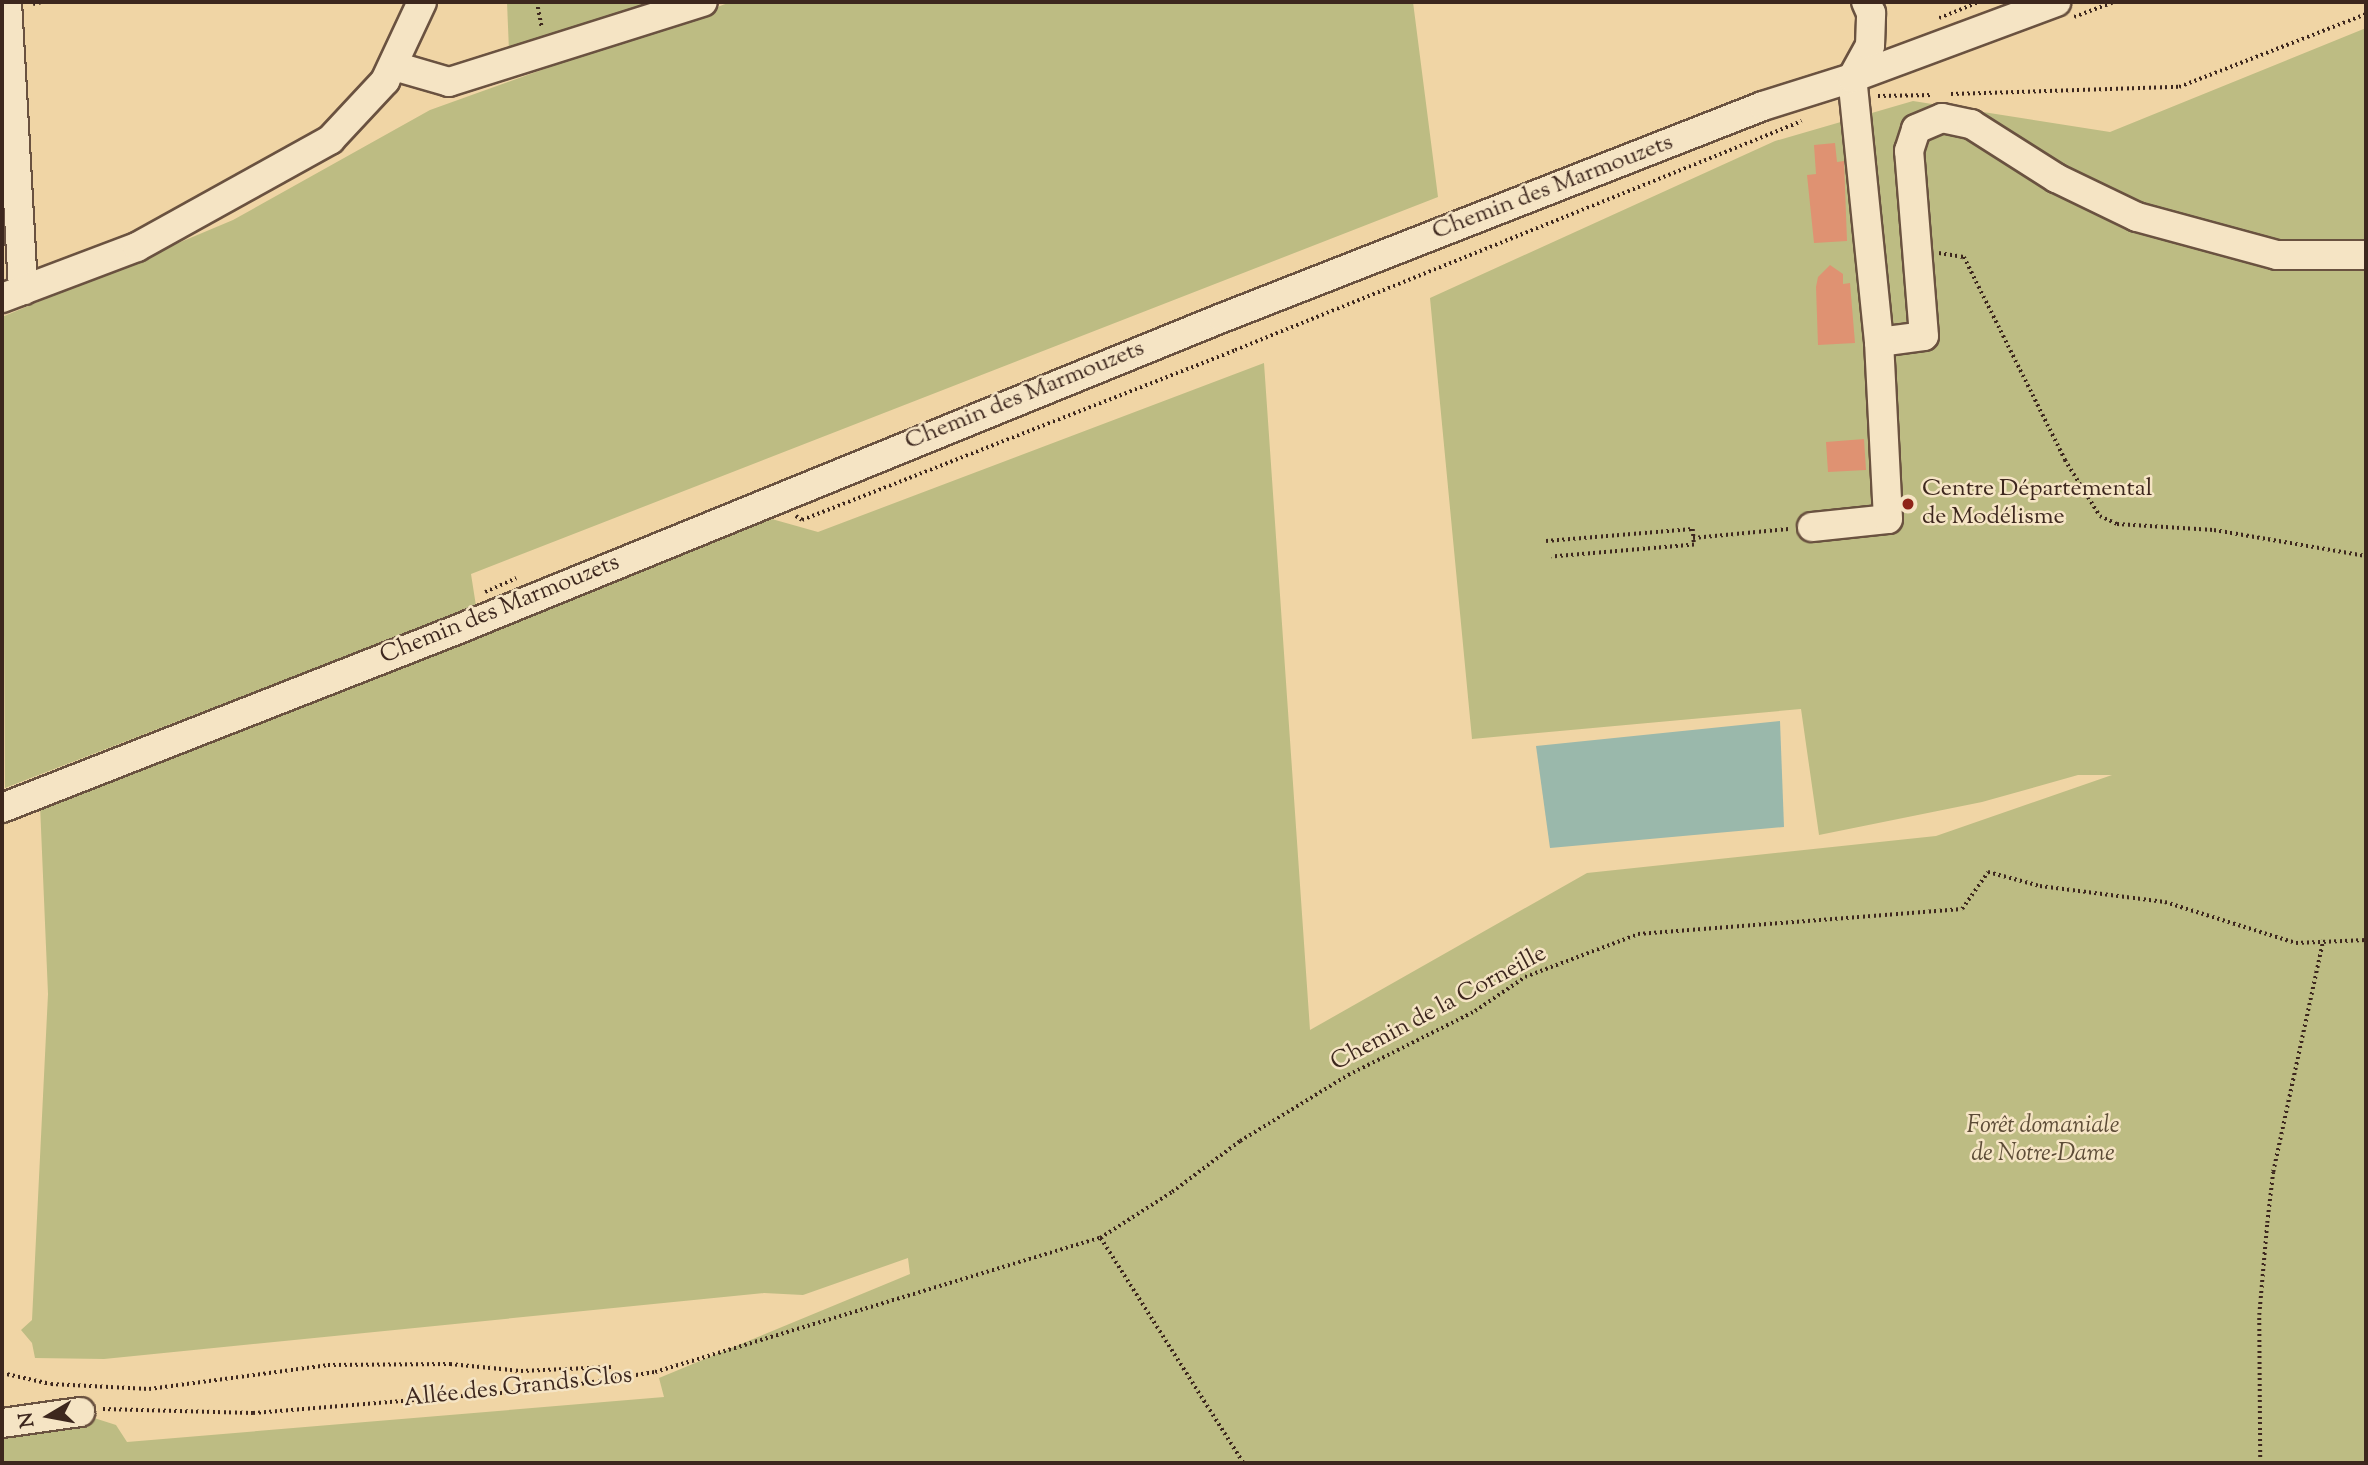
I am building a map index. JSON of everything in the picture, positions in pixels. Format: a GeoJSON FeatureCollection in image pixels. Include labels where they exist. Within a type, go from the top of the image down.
{"type":"FeatureCollection","features":[{"type":"Feature","properties":{"kind":"street"},"geometry":{"type":"LineString","coordinates":[[12,4],[12,295],[137,247],[303,158],[359,114],[394,66],[422,2]]}},
{"type":"Feature","properties":{"kind":"street"},"geometry":{"type":"LineString","coordinates":[[394,66],[449,82],[703,2]]}},
{"type":"Feature","properties":{"kind":"street"},"geometry":{"type":"LineString","coordinates":[[1812,527],[1888,519],[1879,342],[1853,87],[1870,46],[1871,13],[1866,2]]}},
{"type":"Feature","properties":{"kind":"street","name":"Chemin des Marmouzets"},"geometry":{"type":"LineString","coordinates":[[2,808],[474,623],[768,500],[1738,115],[1853,87],[2059,11]]}},
{"type":"Feature","properties":{"kind":"street"},"geometry":{"type":"LineString","coordinates":[[1879,342],[1923,336],[1909,152],[1916,129],[1942,118],[1971,124],[2056,178],[2137,217],[2277,255],[2366,255]]}},
{"type":"Feature","properties":{"kind":"street"},"geometry":{"type":"LineString","coordinates":[[2,1423],[80,1412]]}},
{"type":"Feature","properties":{"kind":"path"},"geometry":{"type":"LineString","coordinates":[[12,4],[42,2]]}},
{"type":"Feature","properties":{"kind":"path"},"geometry":{"type":"LineString","coordinates":[[2059,11],[2114,2]]}},
{"type":"Feature","properties":{"kind":"path"},"geometry":{"type":"LineString","coordinates":[[1948,94],[2179,87],[2366,15]]}},
{"type":"Feature","properties":{"kind":"path"},"geometry":{"type":"LineString","coordinates":[[1853,87],[1935,94]]}},
{"type":"Feature","properties":{"kind":"path"},"geometry":{"type":"LineString","coordinates":[[768,500],[802,520],[1732,153],[1805,119]]}},
{"type":"Feature","properties":{"kind":"path"},"geometry":{"type":"LineString","coordinates":[[1917,255],[1947,252],[1964,257],[2065,460],[2100,516],[2117,524],[2214,530],[2366,556]]}},
{"type":"Feature","properties":{"kind":"path"},"geometry":{"type":"LineString","coordinates":[[1693,538],[1812,527]]}},
{"type":"Feature","properties":{"kind":"path"},"geometry":{"type":"LineString","coordinates":[[1546,541],[1693,529],[1694,545],[1552,557]]}},
{"type":"Feature","properties":{"kind":"path","name":"Chemin de la Corneille"},"geometry":{"type":"LineString","coordinates":[[1100,1238],[1172,1192],[1240,1141],[1348,1075],[1475,1012],[1525,977],[1639,934],[1962,909],[1988,872],[2040,886],[2165,902],[2296,943],[2366,940]]}},
{"type":"Feature","properties":{"kind":"path"},"geometry":{"type":"LineString","coordinates":[[2260,1463],[2259,1315],[2271,1185],[2323,940]]}},
{"type":"Feature","properties":{"kind":"path"},"geometry":{"type":"LineString","coordinates":[[1100,1238],[1243,1463]]}},
{"type":"Feature","properties":{"kind":"path","name":"Allée des Grands Clos"},"geometry":{"type":"LineString","coordinates":[[80,1412],[109,1409],[253,1412],[336,1407],[549,1389],[655,1372],[1100,1238]]}},
{"type":"Feature","properties":{"kind":"path"},"geometry":{"type":"LineString","coordinates":[[2,1373],[51,1384],[149,1389],[328,1364],[450,1364],[521,1371],[611,1367]]}},
{"type":"Feature","properties":{"kind":"green space"},"geometry":{"type":"Polygon","coordinates":[[[507,2],[653,2],[509,51],[507,2]]]}},
{"type":"Feature","properties":{"kind":"green space"},"geometry":{"type":"Polygon","coordinates":[[[731,2],[1413,2],[1438,197],[471,574],[476,606],[5,788],[2,317],[233,220],[430,110],[731,2]]]}},
{"type":"Feature","properties":{"kind":"green space","name":"Forêt domaniale de Notre-Dame"},"geometry":{"type":"Polygon","coordinates":[[[2366,28],[2366,1463],[2,1463],[2,1433],[91,1417],[116,1425],[127,1442],[664,1397],[659,1378],[910,1274],[908,1258],[803,1295],[764,1293],[104,1359],[35,1358],[32,1343],[21,1330],[32,1320],[48,994],[40,805],[761,516],[818,532],[1264,363],[1310,1030],[1587,873],[1936,836],[2112,775],[2078,775],[1982,802],[1819,835],[1801,709],[1472,739],[1430,298],[1775,141],[1913,101],[2110,132],[2366,28]]]}},
{"type":"Feature","properties":{"kind":"shaded area"},"geometry":{"type":"Polygon","coordinates":[[[1780,721],[1784,827],[1550,848],[1536,746],[1780,721]]]}},
{"type":"Feature","properties":{"kind":"building"},"geometry":{"type":"Polygon","coordinates":[[[1835,143],[1837,162],[1844,161],[1847,241],[1814,243],[1807,175],[1816,174],[1814,145],[1835,143]]]}},
{"type":"Feature","properties":{"kind":"building"},"geometry":{"type":"Polygon","coordinates":[[[1830,265],[1843,274],[1843,284],[1850,283],[1855,343],[1818,345],[1816,287],[1818,277],[1830,265]]]}},
{"type":"Feature","properties":{"kind":"building"},"geometry":{"type":"Polygon","coordinates":[[[1864,439],[1866,470],[1828,472],[1826,442],[1864,439]]]}},
{"type":"Feature","properties":{"kind":"place","name":"Centre Départemental de Modélisme"},"geometry":{"type":"Point","coordinates":[1908,504]}}]}
